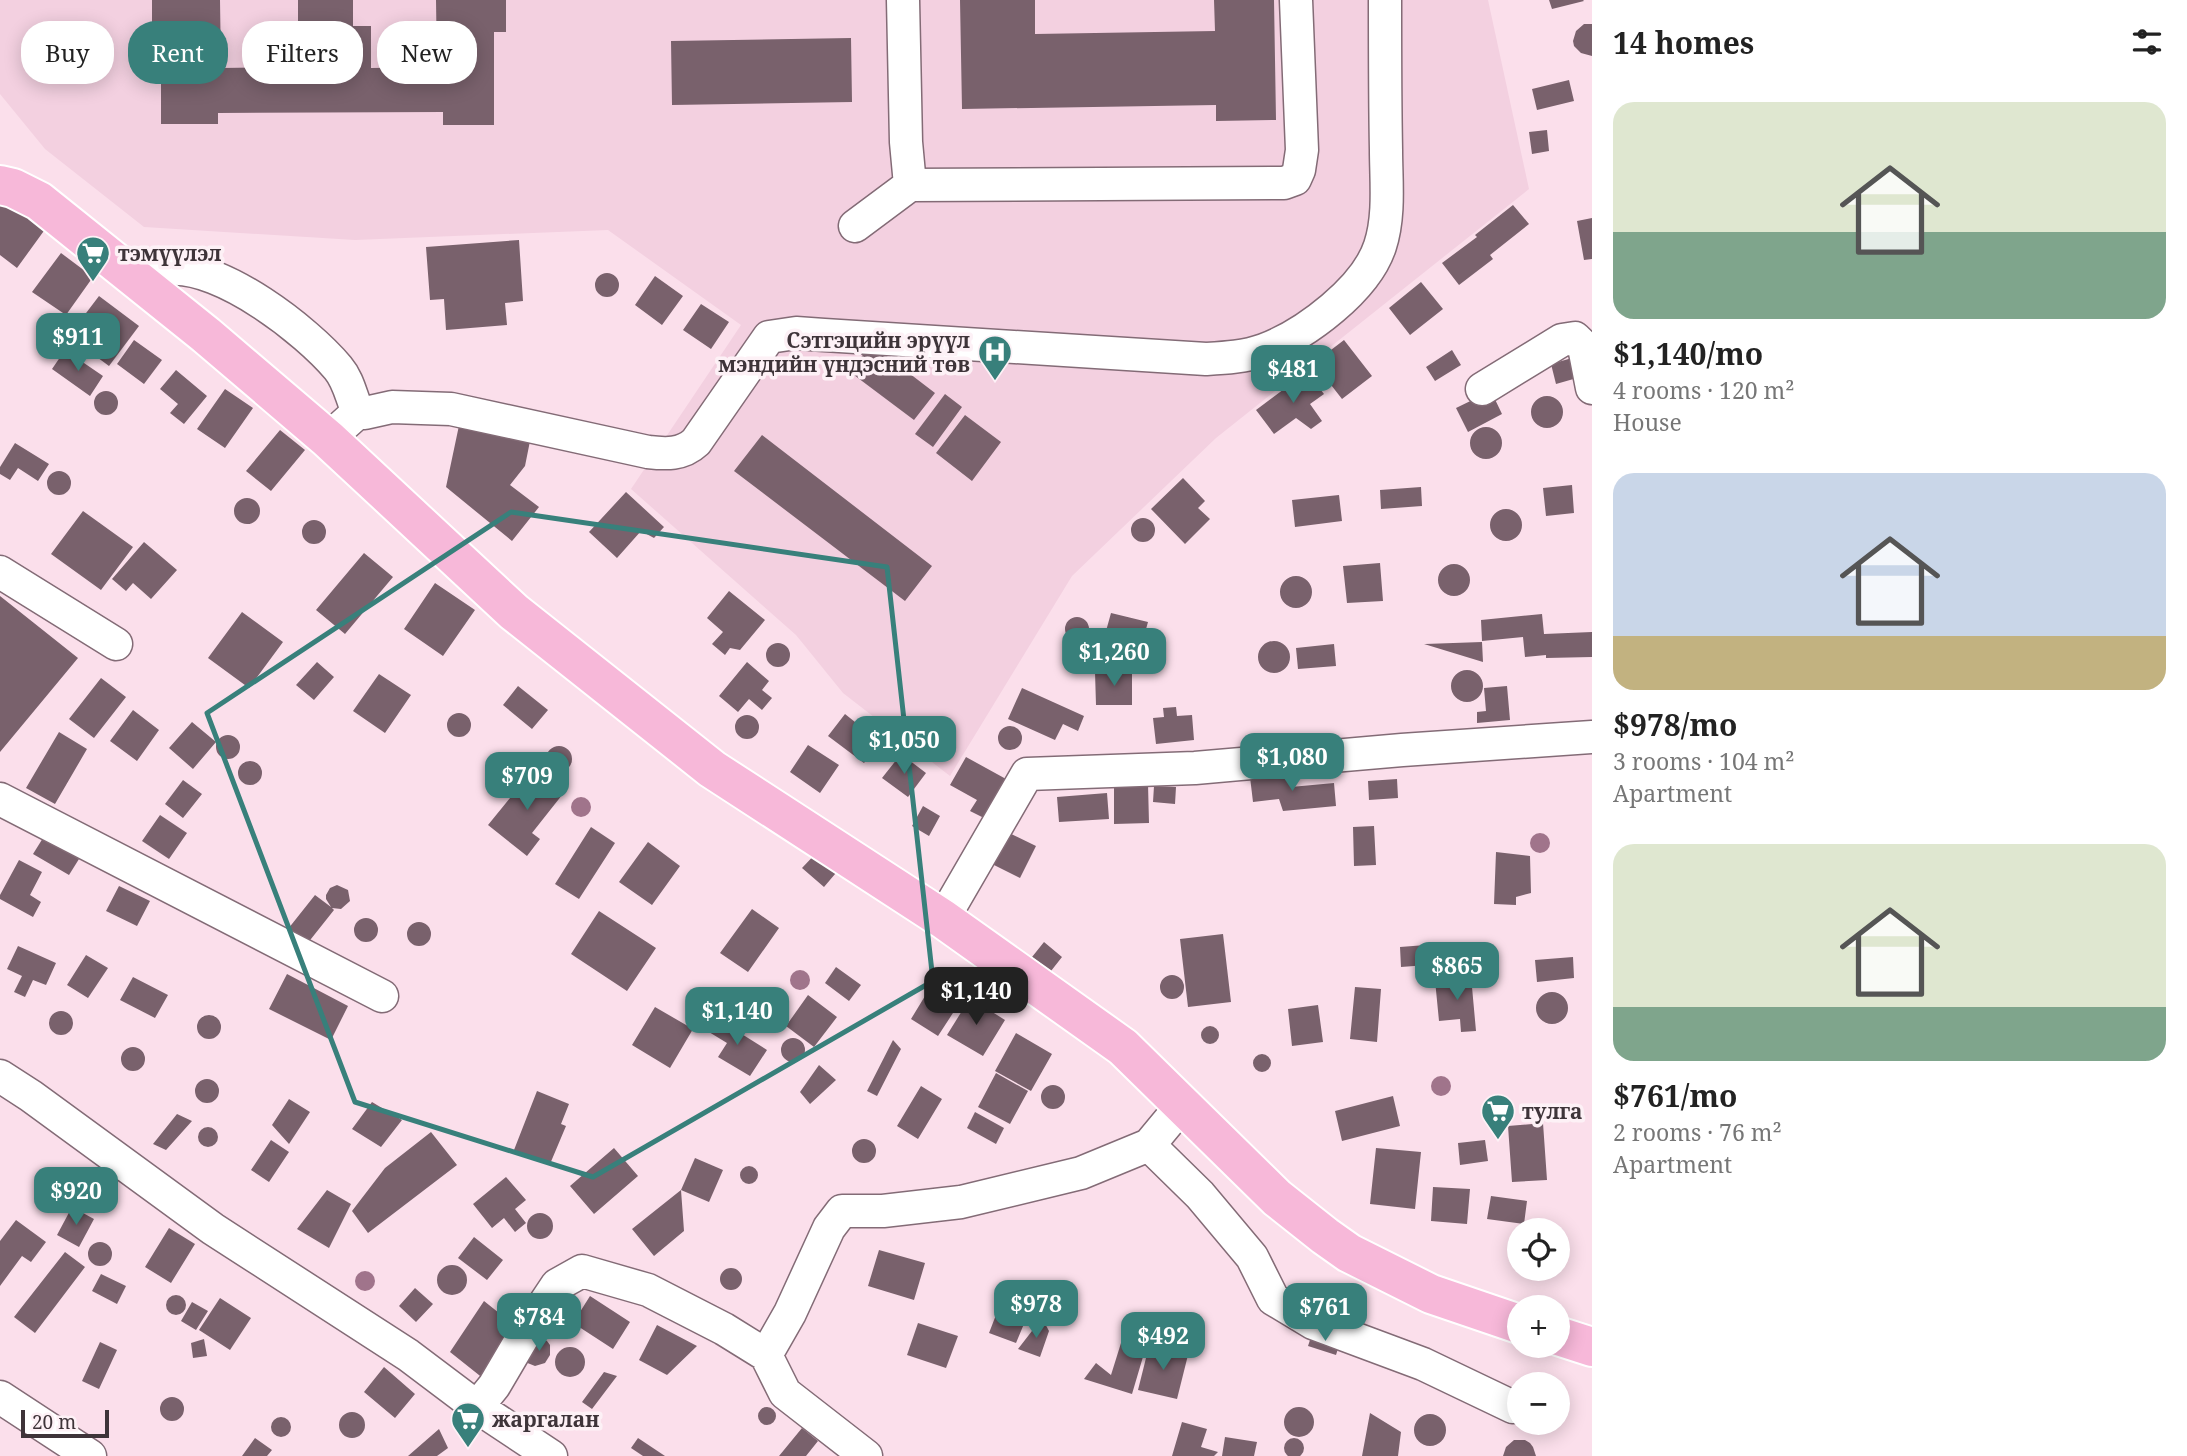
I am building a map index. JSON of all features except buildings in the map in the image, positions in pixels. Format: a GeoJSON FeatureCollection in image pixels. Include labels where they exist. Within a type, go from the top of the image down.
{"type":"FeatureCollection","features":[{"type":"Feature","properties":{"kind":"main road"},"geometry":{"type":"LineString","coordinates":[[0,185],[13,188],[39,201],[206,335],[328,439],[514,612],[712,769],[943,919],[1123,1047],[1277,1198],[1349,1253],[1431,1294],[1507,1320]]}},
{"type":"Feature","properties":{"kind":"main road"},"geometry":{"type":"LineString","coordinates":[[1570,1340],[1592,1347]]}},
{"type":"Feature","properties":{"kind":"street"},"geometry":{"type":"LineString","coordinates":[[903,0],[906,142],[910,185]]}},
{"type":"Feature","properties":{"kind":"street"},"geometry":{"type":"LineString","coordinates":[[855,226],[910,185],[1284,183],[1295,179],[1302,150],[1296,0]]}},
{"type":"Feature","properties":{"kind":"street"},"geometry":{"type":"LineString","coordinates":[[358,412],[393,407],[451,409],[666,454],[684,451],[693,445],[769,337],[782,334],[1206,359],[1263,351],[1296,334],[1347,294],[1374,262],[1381,244],[1386,191],[1385,0]]}},
{"type":"Feature","properties":{"kind":"street"},"geometry":{"type":"LineString","coordinates":[[144,285],[155,275],[169,269],[194,272],[247,293],[295,325],[340,370],[351,390],[358,412]]}},
{"type":"Feature","properties":{"kind":"street"},"geometry":{"type":"LineString","coordinates":[[1482,389],[1562,340],[1576,338],[1584,347],[1592,387]]}},
{"type":"Feature","properties":{"kind":"street"},"geometry":{"type":"LineString","coordinates":[[328,439],[358,412]]}},
{"type":"Feature","properties":{"kind":"street"},"geometry":{"type":"LineString","coordinates":[[0,572],[116,644]]}},
{"type":"Feature","properties":{"kind":"street"},"geometry":{"type":"LineString","coordinates":[[943,919],[1027,775],[1195,768],[1592,737]]}},
{"type":"Feature","properties":{"kind":"street"},"geometry":{"type":"LineString","coordinates":[[0,799],[382,996]]}},
{"type":"Feature","properties":{"kind":"street"},"geometry":{"type":"LineString","coordinates":[[0,1076],[213,1229],[408,1355],[546,1455]]}},
{"type":"Feature","properties":{"kind":"street"},"geometry":{"type":"LineString","coordinates":[[766,1355],[790,1313],[829,1228],[842,1211],[883,1211],[961,1202],[1081,1173],[1149,1145],[1183,1104]]}},
{"type":"Feature","properties":{"kind":"street"},"geometry":{"type":"LineString","coordinates":[[1149,1145],[1200,1195],[1252,1257],[1273,1299],[1313,1323],[1423,1364],[1507,1404]]}},
{"type":"Feature","properties":{"kind":"street"},"geometry":{"type":"LineString","coordinates":[[477,1407],[494,1386],[557,1285],[582,1270],[648,1290],[724,1329],[766,1355],[785,1393],[866,1456]]}},
{"type":"Feature","properties":{"kind":"street"},"geometry":{"type":"LineString","coordinates":[[0,1397],[90,1456]]}},
{"type":"Feature","properties":{"kind":"highlighted area"},"geometry":{"type":"Polygon","coordinates":[[[511,512],[887,567],[933,981],[593,1177],[355,1102],[207,713],[511,512]]]}},
{"type":"Feature","properties":{"kind":"shaded area","name":"Сэтгэцийн эрүүл мэндийн үндэсний төв"},"geometry":{"type":"Polygon","coordinates":[[[0,0],[1488,0],[1529,189],[1216,438],[1072,576],[950,776],[843,693],[796,635],[631,489],[741,325],[608,230],[355,240],[144,227],[45,149],[0,94],[0,0]]]}},
{"type":"Feature","properties":{"kind":"place","name":"тэмүүлэл"},"geometry":{"type":"Point","coordinates":[93,283]}},
{"type":"Feature","properties":{"kind":"place","name":"Сэтгэцийн эрүүл мэндийн үндэсний төв"},"geometry":{"type":"Point","coordinates":[995,382]}},
{"type":"Feature","properties":{"kind":"place","name":"тулга"},"geometry":{"type":"Point","coordinates":[1498,1141]}},
{"type":"Feature","properties":{"kind":"place","name":"жаргалан"},"geometry":{"type":"Point","coordinates":[468,1449]}}]}
